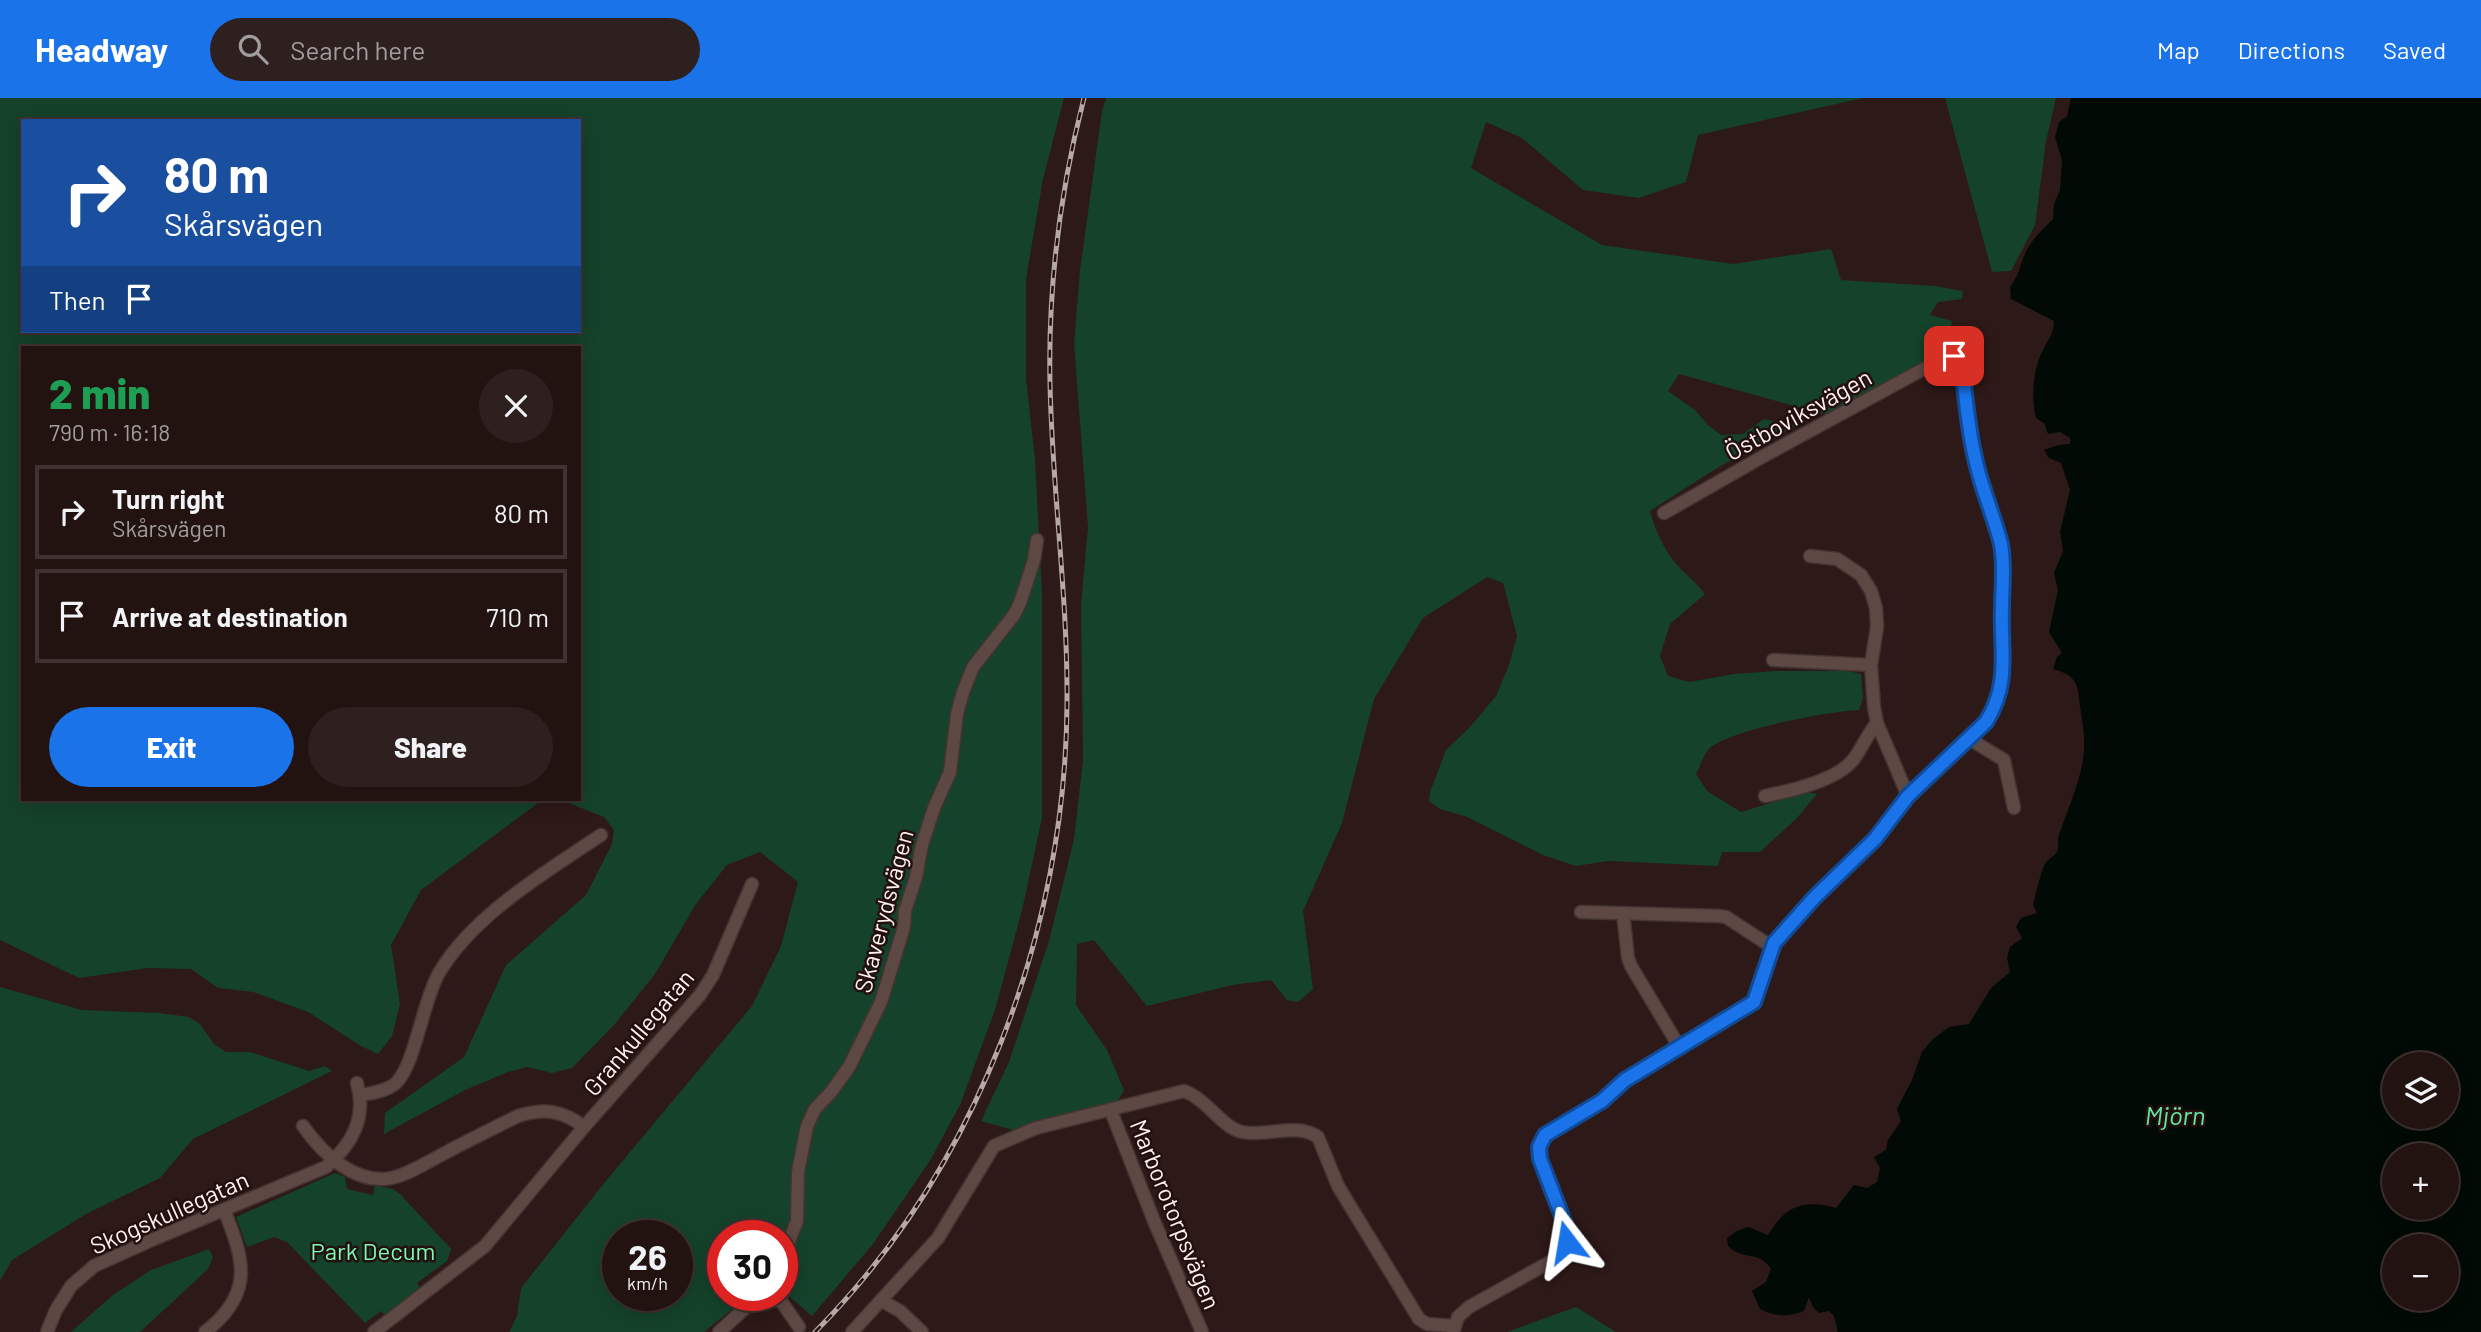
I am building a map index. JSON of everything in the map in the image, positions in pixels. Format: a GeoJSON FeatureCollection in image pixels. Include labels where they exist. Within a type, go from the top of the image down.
{"type":"FeatureCollection","features":[{"type":"Feature","properties":{"kind":"street","name":"Östboviksvägen"},"geometry":{"type":"LineString","coordinates":[[1664,513],[1942,359],[1954,356],[1961,361],[1976,463],[2001,545],[2003,564],[2001,608],[2004,660],[2000,689],[1986,722],[1968,738]]}},
{"type":"Feature","properties":{"kind":"street","name":"Skaverydsvägen"},"geometry":{"type":"LineString","coordinates":[[797,1220],[798,1172],[807,1126],[814,1109],[831,1092],[849,1067],[881,1002],[904,928],[905,911],[916,877],[922,845],[950,772],[957,714],[963,692],[973,667],[1014,615],[1020,603],[1034,560],[1037,540]]}},
{"type":"Feature","properties":{"kind":"street"},"geometry":{"type":"LineString","coordinates":[[1810,556],[1837,559],[1861,575],[1871,591],[1876,608],[1877,627],[1871,683],[1877,723],[1908,796]]}},
{"type":"Feature","properties":{"kind":"street"},"geometry":{"type":"LineString","coordinates":[[1773,660],[1871,665]]}},
{"type":"Feature","properties":{"kind":"street"},"geometry":{"type":"LineString","coordinates":[[1765,796],[1797,790],[1850,764],[1877,723]]}},
{"type":"Feature","properties":{"kind":"street"},"geometry":{"type":"LineString","coordinates":[[852,1332],[938,1238],[994,1146],[1036,1128],[1184,1091],[1201,1099],[1231,1126],[1243,1132],[1312,1132],[1322,1143],[1338,1186],[1419,1319],[1427,1324],[1454,1329],[1458,1317],[1469,1307],[1550,1262],[1561,1254],[1567,1242],[1565,1224],[1540,1159],[1539,1147],[1545,1135],[1602,1101],[1625,1080],[1754,1002],[1772,947],[1814,898],[1875,839],[1908,796],[1968,738],[2004,760],[2014,808]]}},
{"type":"Feature","properties":{"kind":"street","name":"Skogskullegatan"},"geometry":{"type":"LineString","coordinates":[[47,1332],[55,1310],[71,1286],[94,1266],[310,1175],[334,1159],[353,1137],[359,1123],[359,1089],[388,1088],[403,1074],[437,975],[458,946],[504,904],[601,835]]}},
{"type":"Feature","properties":{"kind":"street","name":"Grankullegatan"},"geometry":{"type":"LineString","coordinates":[[374,1332],[485,1246],[583,1127],[700,995],[713,975],[752,884]]}},
{"type":"Feature","properties":{"kind":"street"},"geometry":{"type":"LineString","coordinates":[[1581,912],[1726,917],[1772,947]]}},
{"type":"Feature","properties":{"kind":"street"},"geometry":{"type":"LineString","coordinates":[[1623,913],[1631,967],[1680,1048]]}},
{"type":"Feature","properties":{"kind":"street","name":"Grankullegatan"},"geometry":{"type":"LineString","coordinates":[[334,1159],[355,1174],[374,1179],[394,1177],[531,1112],[553,1111],[567,1115],[583,1127]]}},
{"type":"Feature","properties":{"kind":"street","name":"Marborotorpsvägen"},"geometry":{"type":"LineString","coordinates":[[1111,1111],[1154,1221],[1202,1332]]}},
{"type":"Feature","properties":{"kind":"street"},"geometry":{"type":"LineString","coordinates":[[303,1126],[313,1140],[334,1159]]}},
{"type":"Feature","properties":{"kind":"street"},"geometry":{"type":"LineString","coordinates":[[205,1332],[216,1323],[233,1301],[241,1275],[241,1254],[224,1210]]}},
{"type":"Feature","properties":{"kind":"street"},"geometry":{"type":"LineString","coordinates":[[882,1301],[900,1311],[922,1332]]}},
{"type":"Feature","properties":{"kind":"street"},"geometry":{"type":"LineString","coordinates":[[719,1332],[742,1311]]}},
{"type":"Feature","properties":{"kind":"street"},"geometry":{"type":"LineString","coordinates":[[790,1311],[799,1327]]}},
{"type":"Feature","properties":{"kind":"green space"},"geometry":{"type":"Polygon","coordinates":[[[0,98],[1064,98],[1043,179],[1026,279],[1026,379],[1035,459],[1042,592],[1042,818],[1022,910],[995,1010],[960,1105],[931,1159],[873,1244],[812,1316],[798,1304],[798,1220],[707,1220],[707,1311],[730,1311],[704,1332],[509,1332],[517,1316],[521,1288],[605,1182],[752,1006],[781,946],[798,882],[760,852],[727,865],[696,904],[655,974],[614,1025],[572,1068],[552,1073],[527,1067],[508,1072],[465,1090],[384,1134],[385,1113],[464,1057],[506,965],[586,895],[612,844],[614,830],[604,817],[564,801],[581,801],[581,346],[21,346],[21,801],[541,801],[421,890],[391,945],[400,1004],[392,1036],[378,1054],[308,1012],[253,992],[218,988],[191,969],[148,968],[79,978],[0,940],[0,98]]]}},
{"type":"Feature","properties":{"kind":"green space"},"geometry":{"type":"Polygon","coordinates":[[[1106,98],[1863,98],[1698,135],[1686,182],[1639,198],[1583,190],[1522,138],[1486,122],[1471,168],[1602,245],[1733,264],[1831,249],[1841,280],[1935,286],[1963,291],[1962,299],[1938,302],[1930,315],[1952,321],[1945,349],[1827,415],[1679,374],[1668,391],[1695,410],[1721,435],[1743,434],[1764,419],[1796,426],[1717,468],[1650,511],[1669,554],[1705,594],[1670,624],[1660,656],[1668,676],[1689,682],[1734,674],[1776,671],[1848,671],[1861,674],[1863,699],[1859,710],[1803,718],[1735,735],[1718,743],[1705,755],[1696,774],[1707,791],[1741,812],[1806,792],[1817,794],[1797,818],[1760,852],[1722,852],[1718,866],[1608,861],[1576,866],[1543,855],[1467,817],[1440,809],[1429,801],[1446,750],[1496,696],[1517,636],[1503,583],[1487,577],[1423,618],[1374,699],[1342,823],[1303,911],[1313,989],[1298,1002],[1287,1000],[1271,980],[1232,985],[1147,1006],[1094,940],[1077,944],[1076,1005],[1107,1050],[1124,1090],[1116,1104],[1077,1111],[1013,1130],[981,1121],[1009,1062],[1049,941],[1074,839],[1083,760],[1081,605],[1088,527],[1074,344],[1080,270],[1106,98]]]}},
{"type":"Feature","properties":{"kind":"green space"},"geometry":{"type":"Polygon","coordinates":[[[1945,98],[2056,98],[2046,141],[2035,225],[2011,271],[1992,272],[1945,98]]]}},
{"type":"Feature","properties":{"kind":"green space"},"geometry":{"type":"Polygon","coordinates":[[[0,987],[82,1010],[189,1017],[200,1024],[214,1044],[226,1052],[250,1052],[309,1071],[325,1066],[332,1071],[193,1139],[160,1178],[86,1214],[12,1260],[0,1281],[0,987]]]}},
{"type":"Feature","properties":{"kind":"green space","name":"Park Decum"},"geometry":{"type":"Polygon","coordinates":[[[335,1173],[345,1177],[347,1189],[373,1195],[375,1185],[393,1189],[451,1249],[447,1261],[417,1283],[421,1290],[385,1316],[381,1311],[365,1323],[287,1242],[274,1237],[247,1247],[236,1217],[335,1173]]]}},
{"type":"Feature","properties":{"kind":"green space"},"geometry":{"type":"Polygon","coordinates":[[[209,1249],[213,1257],[208,1269],[140,1332],[71,1332],[113,1295],[151,1270],[209,1249]]]}},
{"type":"Feature","properties":{"kind":"green space"},"geometry":{"type":"Polygon","coordinates":[[[1576,1307],[1616,1332],[1507,1332],[1576,1307]]]}},
{"type":"Feature","properties":{"kind":"water","name":"Mjörn"},"geometry":{"type":"Polygon","coordinates":[[[2071,98],[2481,98],[2481,1332],[1838,1332],[1834,1316],[1829,1311],[1819,1313],[1809,1297],[1804,1311],[1798,1313],[1776,1315],[1760,1309],[1752,1291],[1766,1282],[1771,1269],[1756,1257],[1739,1253],[1728,1246],[1727,1238],[1737,1231],[1748,1227],[1768,1235],[1781,1217],[1796,1207],[1814,1204],[1836,1208],[1854,1185],[1867,1188],[1877,1182],[1880,1168],[1874,1157],[1886,1150],[1888,1140],[1901,1121],[1897,1109],[1922,1052],[1949,1027],[1969,1024],[1991,988],[2010,972],[2007,958],[2010,947],[2022,938],[2016,927],[2021,918],[2037,913],[2033,905],[2041,874],[2058,849],[2058,838],[2074,795],[2083,761],[2084,741],[2079,696],[2073,680],[2053,669],[2057,657],[2062,653],[2049,632],[2058,590],[2054,573],[2063,551],[2060,532],[2070,490],[2061,463],[2049,458],[2044,450],[2070,444],[2070,438],[2060,432],[2048,434],[2044,423],[2036,418],[2034,410],[2037,367],[2052,334],[2054,321],[2011,299],[2010,287],[2030,245],[2053,219],[2054,204],[2060,190],[2062,160],[2055,137],[2059,122],[2067,116],[2071,98]]]}},
{"type":"Feature","properties":{"kind":"railway"},"geometry":{"type":"LineString","coordinates":[[815,1332],[872,1268],[922,1197],[965,1122],[1001,1042],[1029,960],[1050,875],[1062,789],[1067,703],[1065,623],[1051,423],[1051,311],[1062,204],[1084,98]]}},
{"type":"Feature","properties":{"kind":"route"},"geometry":{"type":"LineString","coordinates":[[1567,1242],[1565,1224],[1538,1153],[1545,1135],[1602,1101],[1625,1080],[1754,1002],[1774,943],[1814,898],[1875,839],[1908,796],[1986,722],[1992,712],[2000,689],[2004,660],[2001,545],[1976,463],[1961,361],[1954,356]]}}]}
